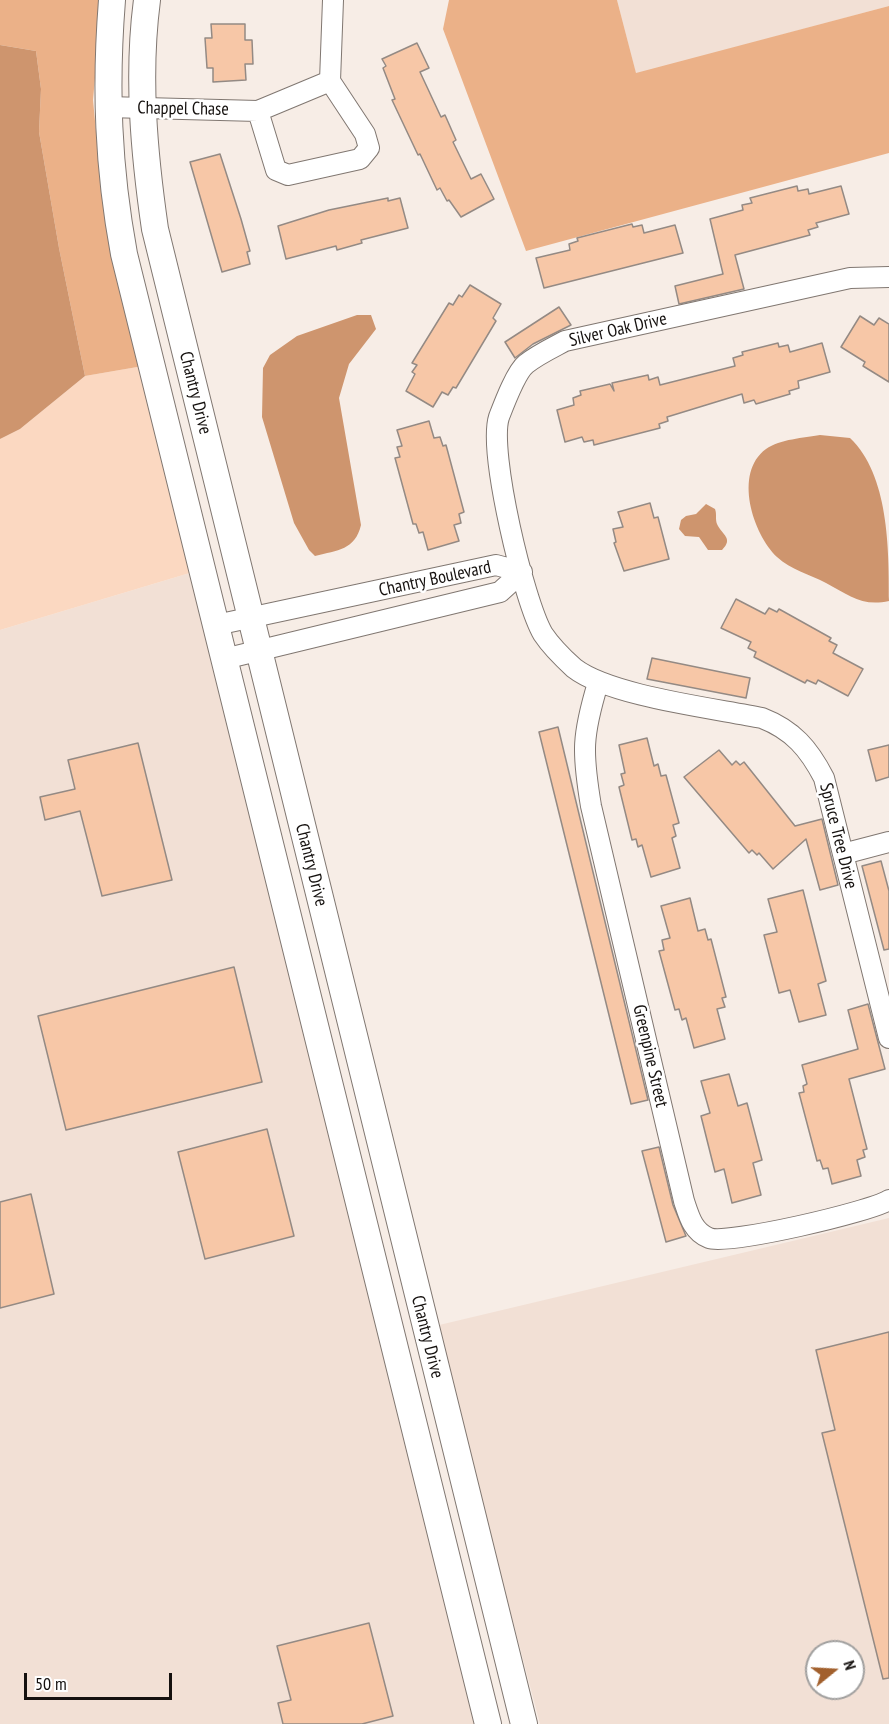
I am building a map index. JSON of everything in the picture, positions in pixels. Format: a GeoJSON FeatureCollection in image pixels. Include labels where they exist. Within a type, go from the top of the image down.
{"type":"FeatureCollection","features":[{"type":"Feature","properties":{"kind":"street","name":"Chantry Drive"},"geometry":{"type":"LineString","coordinates":[[112,0],[107,106],[114,198],[124,254],[488,1724]]}},
{"type":"Feature","properties":{"kind":"street","name":"Chantry Drive"},"geometry":{"type":"LineString","coordinates":[[147,0],[143,31],[142,109],[146,168],[155,229],[524,1724]]}},
{"type":"Feature","properties":{"kind":"street"},"geometry":{"type":"LineString","coordinates":[[258,111],[276,170],[288,175],[360,159],[369,148],[364,135],[330,81],[333,0]]}},
{"type":"Feature","properties":{"kind":"street","name":"Chappel Chase"},"geometry":{"type":"LineString","coordinates":[[107,106],[142,109],[258,111],[330,81]]}},
{"type":"Feature","properties":{"kind":"street","name":"Silver Oak Drive"},"geometry":{"type":"LineString","coordinates":[[598,683],[574,668],[543,634],[522,572],[500,477],[496,443],[499,419],[524,365],[565,341],[850,278],[889,277]]}},
{"type":"Feature","properties":{"kind":"street","name":"Chantry Boulevard"},"geometry":{"type":"LineString","coordinates":[[216,625],[496,565],[522,572]]}},
{"type":"Feature","properties":{"kind":"street","name":"Chantry Boulevard"},"geometry":{"type":"LineString","coordinates":[[225,659],[500,592],[522,572]]}},
{"type":"Feature","properties":{"kind":"street","name":"Spruce Tree Drive"},"geometry":{"type":"LineString","coordinates":[[598,683],[762,718],[780,725],[795,736],[812,755],[824,778],[889,1038]]}},
{"type":"Feature","properties":{"kind":"street","name":"Greenpine Street"},"geometry":{"type":"LineString","coordinates":[[598,683],[585,725],[583,758],[591,806],[684,1201],[696,1229],[707,1237],[718,1240],[761,1234],[889,1200]]}},
{"type":"Feature","properties":{"kind":"street"},"geometry":{"type":"LineString","coordinates":[[843,854],[889,842]]}},
{"type":"Feature","properties":{"kind":"shaded area"},"geometry":{"type":"Polygon","coordinates":[[[0,0],[102,0],[93,100],[103,205],[143,366],[85,376],[59,248],[39,132],[41,89],[36,51],[0,45],[0,0]]]}},
{"type":"Feature","properties":{"kind":"shaded area"},"geometry":{"type":"Polygon","coordinates":[[[449,0],[617,0],[636,73],[889,6],[889,153],[526,251],[443,29],[449,0]]]}},
{"type":"Feature","properties":{"kind":"shaded area"},"geometry":{"type":"Polygon","coordinates":[[[617,0],[889,0],[889,6],[636,74],[617,0]]]}},
{"type":"Feature","properties":{"kind":"shaded area"},"geometry":{"type":"Polygon","coordinates":[[[0,45],[36,51],[41,89],[39,132],[59,248],[85,376],[20,429],[0,439],[0,45]]]}},
{"type":"Feature","properties":{"kind":"shaded area"},"geometry":{"type":"Polygon","coordinates":[[[357,315],[371,315],[376,329],[349,364],[339,398],[361,525],[355,540],[350,544],[344,548],[315,556],[309,550],[294,523],[262,417],[263,368],[270,355],[297,336],[357,315]]]}},
{"type":"Feature","properties":{"kind":"shaded area"},"geometry":{"type":"Polygon","coordinates":[[[143,366],[193,572],[0,630],[0,439],[20,429],[85,376],[143,366]]]}},
{"type":"Feature","properties":{"kind":"shaded area"},"geometry":{"type":"Polygon","coordinates":[[[820,435],[850,438],[863,453],[873,472],[887,536],[889,601],[871,602],[856,599],[788,565],[768,547],[754,519],[749,488],[750,473],[756,460],[766,449],[778,443],[820,435]]]}},
{"type":"Feature","properties":{"kind":"shaded area"},"geometry":{"type":"Polygon","coordinates":[[[706,504],[715,509],[717,524],[727,539],[722,550],[708,550],[699,537],[685,536],[679,529],[681,520],[686,516],[696,514],[706,504]]]}},
{"type":"Feature","properties":{"kind":"shaded area"},"geometry":{"type":"Polygon","coordinates":[[[193,572],[315,1081],[475,1724],[0,1724],[0,630],[193,572]]]}},
{"type":"Feature","properties":{"kind":"shaded area"},"geometry":{"type":"Polygon","coordinates":[[[889,1218],[889,1724],[540,1724],[435,1326],[889,1218]]]}},
{"type":"Feature","properties":{"kind":"building"},"geometry":{"type":"Polygon","coordinates":[[[211,24],[245,24],[245,40],[252,40],[253,64],[245,64],[246,80],[213,82],[213,68],[207,68],[205,38],[212,38],[211,24]]]}},
{"type":"Feature","properties":{"kind":"building"},"geometry":{"type":"Polygon","coordinates":[[[417,43],[429,68],[420,72],[441,117],[445,115],[456,140],[453,142],[471,179],[481,174],[494,199],[461,217],[449,200],[447,201],[440,188],[437,190],[420,154],[418,155],[392,100],[395,99],[383,68],[386,66],[382,59],[417,43]]]}},
{"type":"Feature","properties":{"kind":"building"},"geometry":{"type":"Polygon","coordinates":[[[220,154],[250,251],[247,252],[250,264],[222,272],[190,162],[220,154]]]}},
{"type":"Feature","properties":{"kind":"building"},"geometry":{"type":"Polygon","coordinates":[[[797,186],[798,191],[808,189],[809,194],[841,186],[849,214],[816,223],[818,227],[808,230],[810,235],[735,255],[744,289],[679,304],[675,286],[723,274],[710,219],[743,210],[742,205],[752,203],[750,198],[797,186]]]}},
{"type":"Feature","properties":{"kind":"building"},"geometry":{"type":"Polygon","coordinates":[[[388,198],[388,201],[400,198],[408,228],[361,240],[362,243],[337,250],[336,246],[286,259],[278,226],[329,210],[388,198]]]}},
{"type":"Feature","properties":{"kind":"building"},"geometry":{"type":"Polygon","coordinates":[[[632,224],[633,227],[642,225],[644,233],[675,225],[683,253],[544,288],[536,258],[570,250],[569,244],[578,241],[577,238],[632,224]]]}},
{"type":"Feature","properties":{"kind":"building"},"geometry":{"type":"Polygon","coordinates":[[[470,285],[501,304],[493,318],[496,321],[456,388],[453,387],[448,395],[442,392],[433,407],[406,391],[415,374],[412,372],[417,365],[412,363],[449,303],[453,305],[459,295],[462,297],[470,285]]]}},
{"type":"Feature","properties":{"kind":"building"},"geometry":{"type":"Polygon","coordinates":[[[559,307],[571,325],[533,344],[515,358],[505,342],[559,307]]]}},
{"type":"Feature","properties":{"kind":"building"},"geometry":{"type":"Polygon","coordinates":[[[860,316],[874,325],[879,318],[889,324],[889,382],[863,366],[865,362],[841,347],[860,316]]]}},
{"type":"Feature","properties":{"kind":"building"},"geometry":{"type":"Polygon","coordinates":[[[778,343],[779,347],[788,345],[790,352],[822,343],[830,372],[798,381],[799,388],[789,391],[790,394],[756,404],[754,400],[744,403],[742,394],[667,417],[668,421],[659,424],[660,428],[594,445],[593,440],[584,442],[582,437],[565,442],[557,410],[574,405],[573,398],[581,395],[580,391],[610,384],[614,391],[612,383],[648,375],[649,380],[658,377],[660,385],[735,366],[733,358],[743,355],[742,352],[778,343]]]}},
{"type":"Feature","properties":{"kind":"building"},"geometry":{"type":"Polygon","coordinates":[[[429,421],[434,438],[440,437],[443,446],[446,445],[464,512],[459,514],[461,523],[454,525],[459,541],[428,550],[423,532],[419,533],[416,524],[413,524],[395,458],[400,457],[397,447],[402,446],[397,430],[429,421]]]}},
{"type":"Feature","properties":{"kind":"building"},"geometry":{"type":"Polygon","coordinates":[[[650,503],[654,518],[658,517],[669,559],[624,571],[614,543],[616,542],[613,529],[623,527],[618,512],[650,503]]]}},
{"type":"Feature","properties":{"kind":"building"},"geometry":{"type":"Polygon","coordinates":[[[736,599],[765,614],[769,608],[777,612],[779,609],[831,638],[829,641],[837,645],[833,653],[863,669],[848,696],[818,680],[816,684],[807,680],[805,683],[754,657],[756,652],[748,648],[751,642],[721,628],[736,599]]]}},
{"type":"Feature","properties":{"kind":"building"},"geometry":{"type":"Polygon","coordinates":[[[652,658],[750,678],[746,698],[647,679],[652,658]]]}},
{"type":"Feature","properties":{"kind":"building"},"geometry":{"type":"Polygon","coordinates":[[[558,727],[648,1100],[631,1104],[539,732],[558,727]]]}},
{"type":"Feature","properties":{"kind":"building"},"geometry":{"type":"Polygon","coordinates":[[[647,738],[654,766],[658,764],[661,776],[666,775],[679,823],[673,825],[676,836],[672,838],[680,868],[651,877],[642,845],[638,847],[636,839],[632,840],[619,787],[624,785],[621,774],[625,773],[619,745],[647,738]]]}},
{"type":"Feature","properties":{"kind":"building"},"geometry":{"type":"Polygon","coordinates":[[[138,743],[172,880],[102,896],[80,811],[45,820],[40,797],[75,789],[68,760],[138,743]]]}},
{"type":"Feature","properties":{"kind":"building"},"geometry":{"type":"Polygon","coordinates":[[[889,745],[889,777],[876,781],[868,750],[889,745]]]}},
{"type":"Feature","properties":{"kind":"building"},"geometry":{"type":"Polygon","coordinates":[[[719,750],[732,765],[736,761],[740,765],[744,762],[795,826],[822,819],[838,885],[820,890],[806,839],[773,869],[759,853],[757,855],[752,850],[749,853],[684,777],[719,750]]]}},
{"type":"Feature","properties":{"kind":"building"},"geometry":{"type":"Polygon","coordinates":[[[881,861],[889,891],[889,949],[884,950],[862,866],[881,861]]]}},
{"type":"Feature","properties":{"kind":"building"},"geometry":{"type":"Polygon","coordinates":[[[803,890],[826,981],[818,984],[826,1015],[799,1022],[790,990],[779,993],[764,935],[777,932],[768,899],[803,890]]]}},
{"type":"Feature","properties":{"kind":"building"},"geometry":{"type":"Polygon","coordinates":[[[690,898],[698,931],[705,929],[708,940],[711,939],[726,997],[722,998],[725,1007],[717,1009],[725,1039],[694,1048],[686,1018],[682,1020],[679,1009],[675,1010],[659,951],[664,950],[662,940],[670,938],[661,906],[690,898]]]}},
{"type":"Feature","properties":{"kind":"building"},"geometry":{"type":"Polygon","coordinates":[[[234,967],[262,1082],[66,1130],[38,1016],[234,967]]]}},
{"type":"Feature","properties":{"kind":"building"},"geometry":{"type":"Polygon","coordinates":[[[868,1004],[885,1069],[849,1079],[867,1149],[863,1150],[865,1157],[857,1160],[861,1176],[832,1184],[828,1168],[823,1169],[820,1160],[817,1161],[799,1093],[804,1092],[803,1086],[807,1084],[802,1065],[858,1049],[848,1010],[868,1004]]]}},
{"type":"Feature","properties":{"kind":"building"},"geometry":{"type":"Polygon","coordinates":[[[729,1074],[738,1106],[747,1103],[762,1160],[753,1163],[761,1195],[732,1203],[724,1169],[715,1172],[701,1116],[710,1113],[701,1081],[729,1074]]]}},
{"type":"Feature","properties":{"kind":"building"},"geometry":{"type":"Polygon","coordinates":[[[267,1129],[294,1236],[205,1259],[178,1152],[267,1129]]]}},
{"type":"Feature","properties":{"kind":"building"},"geometry":{"type":"Polygon","coordinates":[[[659,1147],[673,1205],[686,1236],[666,1242],[642,1151],[659,1147]]]}},
{"type":"Feature","properties":{"kind":"building"},"geometry":{"type":"Polygon","coordinates":[[[31,1194],[54,1294],[0,1308],[0,1202],[31,1194]]]}},
{"type":"Feature","properties":{"kind":"building"},"geometry":{"type":"Polygon","coordinates":[[[889,1332],[889,1678],[883,1679],[822,1433],[835,1430],[816,1350],[889,1332]]]}},
{"type":"Feature","properties":{"kind":"building"},"geometry":{"type":"Polygon","coordinates":[[[369,1623],[393,1716],[362,1724],[283,1724],[278,1703],[291,1700],[277,1646],[369,1623]]]}}]}
